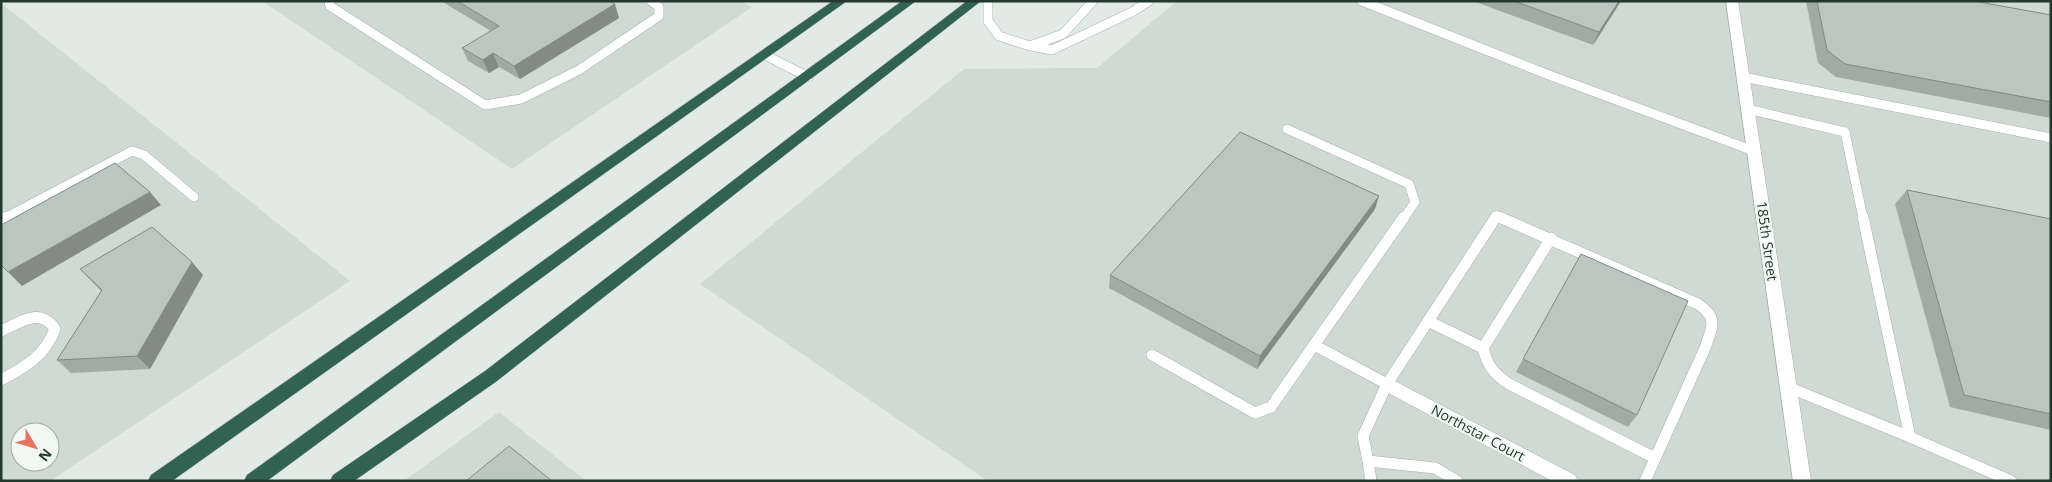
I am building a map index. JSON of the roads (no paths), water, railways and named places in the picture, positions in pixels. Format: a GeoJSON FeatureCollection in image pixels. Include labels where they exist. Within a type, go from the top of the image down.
{"type":"FeatureCollection","features":[{"type":"Feature","properties":{"kind":"highway"},"geometry":{"type":"LineString","coordinates":[[158,481],[841,1]]}},
{"type":"Feature","properties":{"kind":"highway"},"geometry":{"type":"LineString","coordinates":[[253,481],[910,1]]}},
{"type":"Feature","properties":{"kind":"highway"},"geometry":{"type":"LineString","coordinates":[[340,481],[491,376],[975,1]]}},
{"type":"Feature","properties":{"kind":"street","name":"185th Street"},"geometry":{"type":"LineString","coordinates":[[1732,1],[1802,481]]}},
{"type":"Feature","properties":{"kind":"street","name":"Northstar Court"},"geometry":{"type":"LineString","coordinates":[[1387,384],[1569,481]]}},
{"type":"Feature","properties":{"kind":"lane"},"geometry":{"type":"LineString","coordinates":[[329,1],[330,6],[485,105],[521,98],[579,70],[660,16],[659,6],[652,1]]}},
{"type":"Feature","properties":{"kind":"lane"},"geometry":{"type":"LineString","coordinates":[[988,1],[988,20],[999,36],[1030,46],[1052,50],[1132,12],[1149,1]]}},
{"type":"Feature","properties":{"kind":"lane"},"geometry":{"type":"LineString","coordinates":[[1030,46],[1063,34],[1093,1]]}},
{"type":"Feature","properties":{"kind":"lane"},"geometry":{"type":"LineString","coordinates":[[1362,1],[1540,71],[1754,151]]}},
{"type":"Feature","properties":{"kind":"lane"},"geometry":{"type":"LineString","coordinates":[[765,55],[808,77]]}},
{"type":"Feature","properties":{"kind":"lane"},"geometry":{"type":"LineString","coordinates":[[1743,77],[2051,138]]}},
{"type":"Feature","properties":{"kind":"lane"},"geometry":{"type":"LineString","coordinates":[[1748,109],[1845,132],[1910,437]]}},
{"type":"Feature","properties":{"kind":"lane"},"geometry":{"type":"LineString","coordinates":[[1152,354],[1255,413],[1271,407],[1415,202],[1409,184],[1287,129]]}},
{"type":"Feature","properties":{"kind":"lane"},"geometry":{"type":"LineString","coordinates":[[1,220],[132,151],[144,155],[194,197]]}},
{"type":"Feature","properties":{"kind":"lane"},"geometry":{"type":"LineString","coordinates":[[1371,481],[1363,436],[1387,384],[1497,216],[1698,304],[1714,319],[1703,351],[1645,481]]}},
{"type":"Feature","properties":{"kind":"lane"},"geometry":{"type":"LineString","coordinates":[[1550,238],[1483,348],[1486,364],[1495,375],[1655,458]]}},
{"type":"Feature","properties":{"kind":"lane"},"geometry":{"type":"LineString","coordinates":[[1,331],[25,320],[41,316],[51,321],[55,329],[51,344],[39,357],[1,380]]}},
{"type":"Feature","properties":{"kind":"lane"},"geometry":{"type":"LineString","coordinates":[[1428,321],[1483,348]]}},
{"type":"Feature","properties":{"kind":"lane"},"geometry":{"type":"LineString","coordinates":[[1314,345],[1387,384]]}},
{"type":"Feature","properties":{"kind":"lane"},"geometry":{"type":"LineString","coordinates":[[1788,387],[2011,481]]}},
{"type":"Feature","properties":{"kind":"lane"},"geometry":{"type":"LineString","coordinates":[[1368,461],[1435,468],[1457,481]]}}]}
